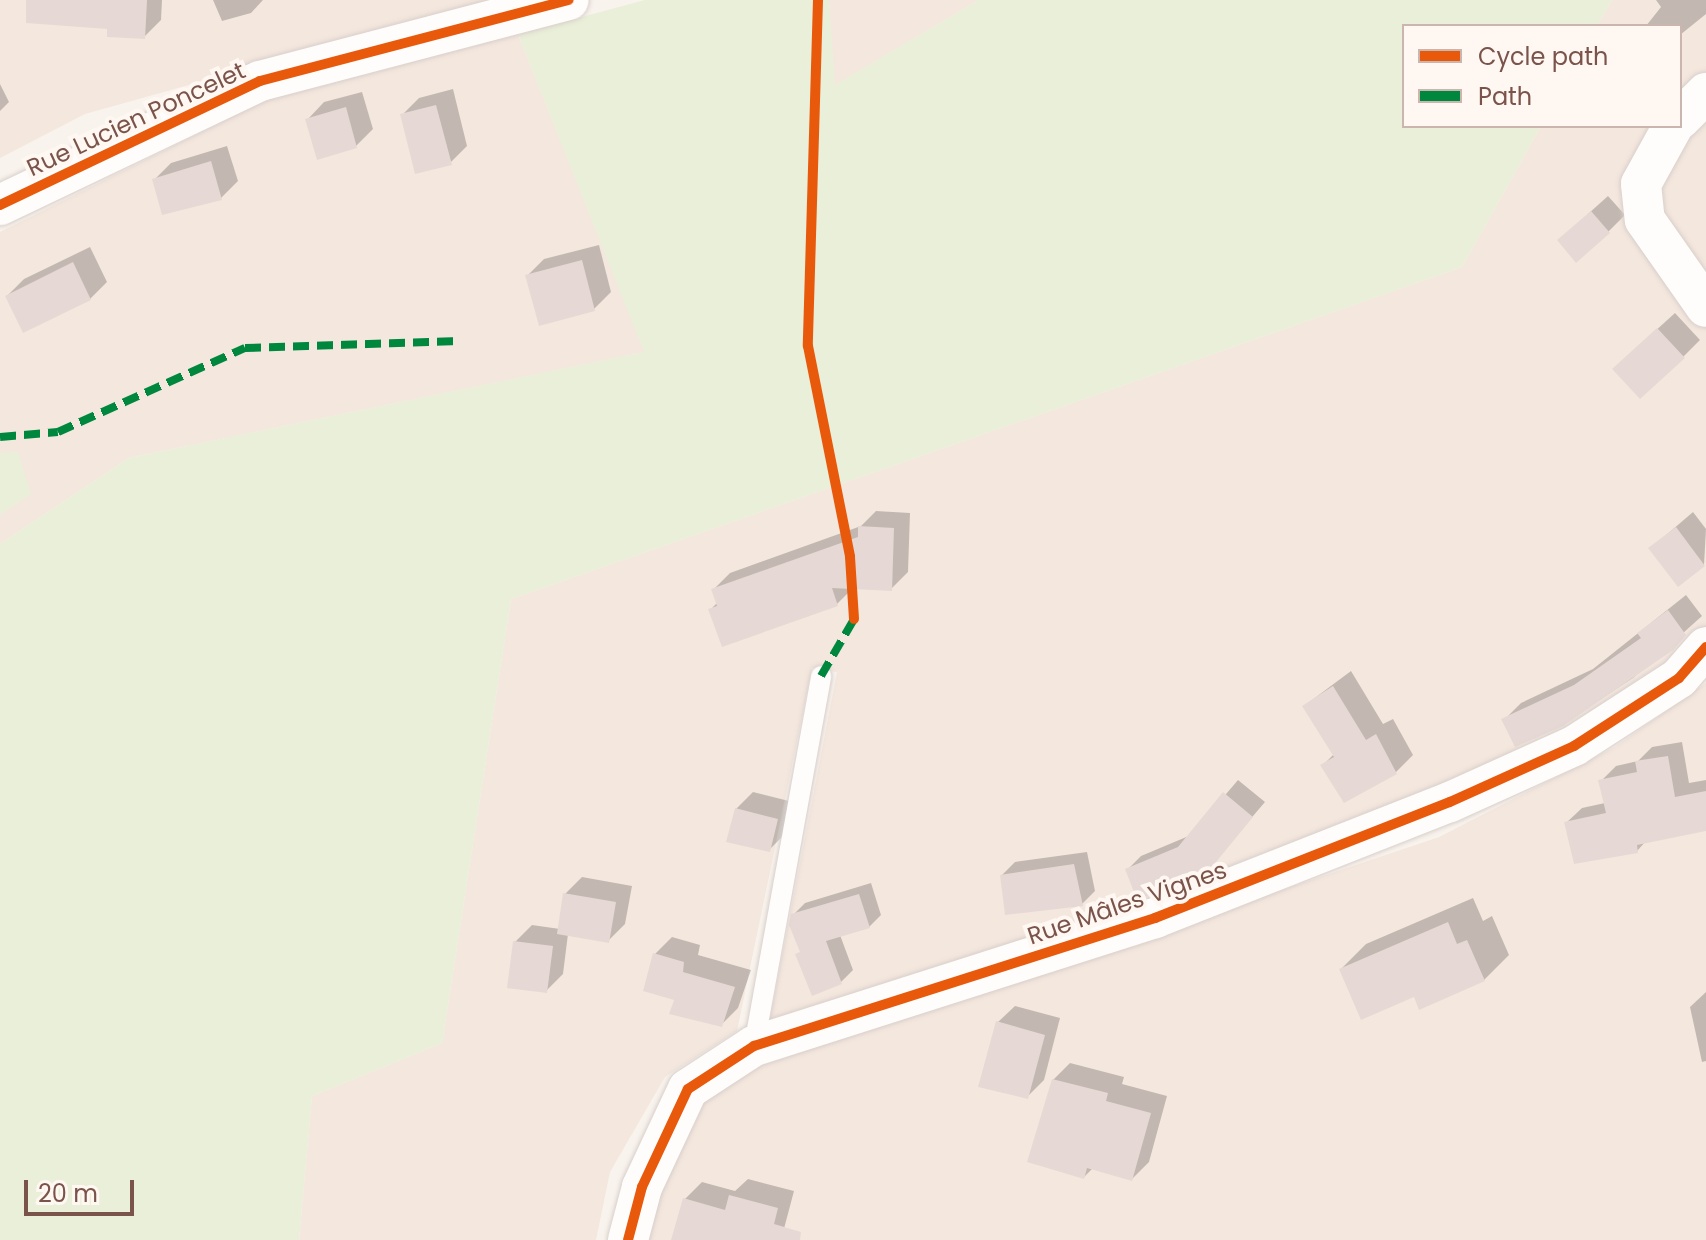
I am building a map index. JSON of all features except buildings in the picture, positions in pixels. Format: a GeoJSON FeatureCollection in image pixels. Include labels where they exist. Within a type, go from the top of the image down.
{"type":"FeatureCollection","features":[{"type":"Feature","properties":{"kind":"street","name":"Rue Lucien Poncelet"},"geometry":{"type":"LineString","coordinates":[[0,205],[260,81],[569,0]]}},
{"type":"Feature","properties":{"kind":"street"},"geometry":{"type":"LineString","coordinates":[[1682,117],[1706,93]]}},
{"type":"Feature","properties":{"kind":"street"},"geometry":{"type":"LineString","coordinates":[[1672,128],[1641,184],[1645,220],[1706,307]]}},
{"type":"Feature","properties":{"kind":"street","name":"Rue Mâles Vignes"},"geometry":{"type":"LineString","coordinates":[[628,1240],[642,1187],[688,1089],[754,1046],[1155,918],[1450,802],[1574,746],[1679,678],[1706,647]]}},
{"type":"Feature","properties":{"kind":"lane"},"geometry":{"type":"LineString","coordinates":[[754,1046],[821,676]]}},
{"type":"Feature","properties":{"kind":"shaded area"},"geometry":{"type":"Polygon","coordinates":[[[0,0],[494,0],[85,114],[0,158],[0,0]]]}},
{"type":"Feature","properties":{"kind":"shaded area"},"geometry":{"type":"Polygon","coordinates":[[[829,0],[979,0],[834,86],[829,0]]]}},
{"type":"Feature","properties":{"kind":"shaded area"},"geometry":{"type":"Polygon","coordinates":[[[1612,0],[1706,0],[1706,633],[1593,722],[1221,883],[768,1029],[837,672],[812,668],[737,1031],[665,1077],[610,1172],[596,1240],[299,1240],[312,1096],[442,1043],[511,599],[1462,267],[1540,128],[1682,128],[1682,24],[1598,24],[1612,0]]]}},
{"type":"Feature","properties":{"kind":"shaded area"},"geometry":{"type":"Polygon","coordinates":[[[518,34],[645,352],[129,458],[0,544],[0,232],[266,100],[518,34]]]}},
{"type":"Feature","properties":{"kind":"shaded area"},"geometry":{"type":"Polygon","coordinates":[[[1706,683],[1706,1240],[637,1240],[697,1099],[763,1065],[1439,837],[1615,747],[1706,683]]]}},
{"type":"Feature","properties":{"kind":"green space"},"geometry":{"type":"Polygon","coordinates":[[[645,0],[829,0],[835,85],[979,0],[1612,0],[1598,24],[1402,24],[1402,128],[1540,128],[1462,267],[511,599],[442,1043],[312,1096],[299,1240],[0,1240],[0,544],[129,458],[644,352],[518,34],[645,0]]]}},
{"type":"Feature","properties":{"kind":"green space"},"geometry":{"type":"Polygon","coordinates":[[[18,452],[31,494],[0,515],[0,453],[18,452]]]}},
{"type":"Feature","properties":{"kind":"marked path"},"geometry":{"type":"LineString","coordinates":[[0,437],[58,432],[245,348],[459,341]]}},
{"type":"Feature","properties":{"kind":"marked path"},"geometry":{"type":"LineString","coordinates":[[821,676],[854,619]]}},
{"type":"Feature","properties":{"kind":"cycle path"},"geometry":{"type":"LineString","coordinates":[[0,205],[260,81],[569,0]]}},
{"type":"Feature","properties":{"kind":"cycle path"},"geometry":{"type":"LineString","coordinates":[[818,0],[808,346],[850,557],[854,619]]}},
{"type":"Feature","properties":{"kind":"cycle path"},"geometry":{"type":"LineString","coordinates":[[628,1240],[642,1187],[688,1089],[754,1046],[1155,918],[1450,802],[1574,746],[1679,678],[1706,647]]}}]}
